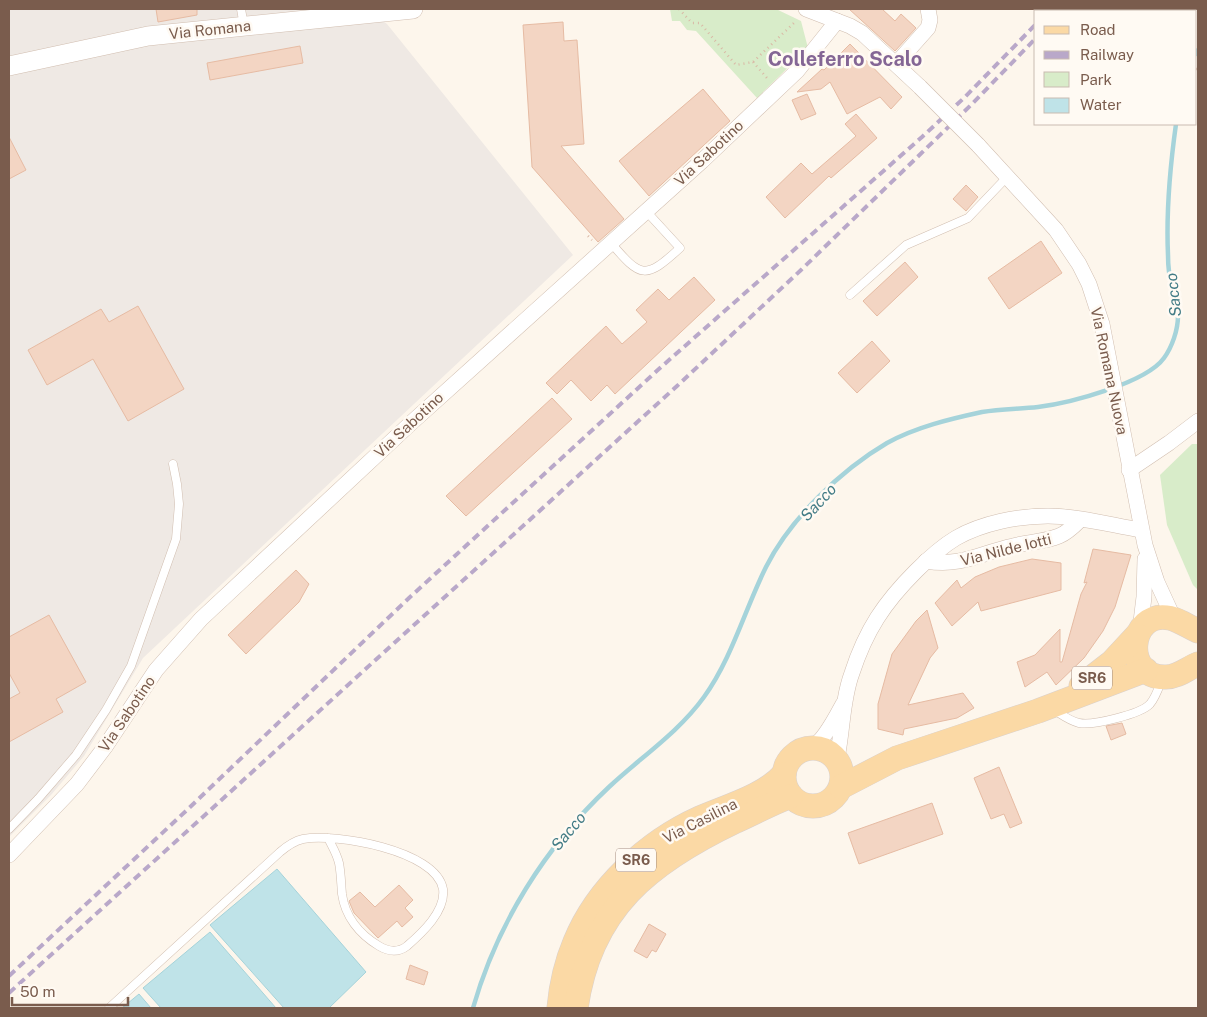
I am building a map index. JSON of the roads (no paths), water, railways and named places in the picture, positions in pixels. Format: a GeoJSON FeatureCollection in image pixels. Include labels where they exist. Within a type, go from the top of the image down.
{"type":"FeatureCollection","features":[{"type":"Feature","properties":{"kind":"main road","name":"SR6"},"geometry":{"type":"LineString","coordinates":[[1043,709],[1100,672],[1120,655],[1150,621],[1157,618],[1185,625]]}},
{"type":"Feature","properties":{"kind":"main road"},"geometry":{"type":"LineString","coordinates":[[1185,625],[1191,634],[1194,646],[1192,666]]}},
{"type":"Feature","properties":{"kind":"main road"},"geometry":{"type":"LineString","coordinates":[[1139,632],[1135,643],[1135,653],[1138,662],[1154,674]]}},
{"type":"Feature","properties":{"kind":"main road","name":"SR6"},"geometry":{"type":"LineString","coordinates":[[787,785],[799,802],[808,806],[818,806],[828,803],[836,796],[841,787],[897,758],[1154,674],[1176,675],[1192,666]]}},
{"type":"Feature","properties":{"kind":"main road"},"geometry":{"type":"LineString","coordinates":[[811,747],[829,752],[838,761],[843,780],[841,787]]}},
{"type":"Feature","properties":{"kind":"main road","name":"Via Casilina"},"geometry":{"type":"LineString","coordinates":[[787,785],[790,759],[796,753],[811,747]]}},
{"type":"Feature","properties":{"kind":"main road","name":"SR6"},"geometry":{"type":"LineString","coordinates":[[838,761],[897,758]]}},
{"type":"Feature","properties":{"kind":"main road","name":"Via Casilina"},"geometry":{"type":"LineString","coordinates":[[558,1008],[562,984],[575,942],[593,908],[620,875],[649,849],[697,819],[776,782],[787,785]]}},
{"type":"Feature","properties":{"kind":"main road","name":"Via Casilina"},"geometry":{"type":"LineString","coordinates":[[576,1008],[584,970],[598,938],[621,901],[638,883],[659,865],[691,843],[787,785]]}},
{"type":"Feature","properties":{"kind":"street","name":"Via Romana"},"geometry":{"type":"LineString","coordinates":[[9,66],[133,38],[242,17],[404,9]]}},
{"type":"Feature","properties":{"kind":"street"},"geometry":{"type":"LineString","coordinates":[[807,9],[854,28],[896,64],[928,28],[930,20],[928,9]]}},
{"type":"Feature","properties":{"kind":"street","name":"Via Sabotino"},"geometry":{"type":"LineString","coordinates":[[9,855],[77,784],[100,754],[156,670],[192,628],[411,423],[778,89],[803,64],[837,20]]}},
{"type":"Feature","properties":{"kind":"street","name":"Via Romana Nuova"},"geometry":{"type":"LineString","coordinates":[[896,64],[1008,176],[1052,226],[1079,264],[1096,304],[1105,338],[1145,545],[1157,582],[1185,625]]}},
{"type":"Feature","properties":{"kind":"street"},"geometry":{"type":"LineString","coordinates":[[1130,470],[1197,424]]}},
{"type":"Feature","properties":{"kind":"street","name":"Via Nilde Iotti"},"geometry":{"type":"LineString","coordinates":[[838,761],[844,702],[854,666],[873,623],[892,596],[926,561],[957,537],[983,526],[1041,516],[1065,517],[1141,530]]}},
{"type":"Feature","properties":{"kind":"street","name":"Via Nilde Iotti"},"geometry":{"type":"LineString","coordinates":[[926,561],[959,562],[1004,548],[1054,538],[1066,532],[1080,520]]}},
{"type":"Feature","properties":{"kind":"street","name":"Via Romana Nuova"},"geometry":{"type":"LineString","coordinates":[[1139,632],[1144,597],[1145,545]]}},
{"type":"Feature","properties":{"kind":"street","name":"Via Nilde Iotti"},"geometry":{"type":"LineString","coordinates":[[811,747],[815,746],[828,729],[844,702]]}},
{"type":"Feature","properties":{"kind":"lane"},"geometry":{"type":"LineString","coordinates":[[850,295],[906,245],[968,218],[1008,176]]}},
{"type":"Feature","properties":{"kind":"lane"},"geometry":{"type":"LineString","coordinates":[[611,243],[627,262],[637,269],[650,270],[662,265],[680,248],[646,211]]}},
{"type":"Feature","properties":{"kind":"lane"},"geometry":{"type":"LineString","coordinates":[[9,830],[38,800],[76,755],[106,710],[131,666],[176,540],[179,504],[173,464]]}},
{"type":"Feature","properties":{"kind":"lane"},"geometry":{"type":"LineString","coordinates":[[1043,709],[1076,723],[1094,724],[1144,708],[1152,701],[1154,674]]}},
{"type":"Feature","properties":{"kind":"lane"},"geometry":{"type":"LineString","coordinates":[[109,1008],[287,847],[300,840],[328,838],[358,842],[404,855],[426,865],[439,880],[443,895],[438,911],[403,949],[394,952],[384,949],[368,939],[351,919],[345,908],[339,861],[328,838]]}},
{"type":"Feature","properties":{"kind":"water"},"geometry":{"type":"Polygon","coordinates":[[[277,869],[366,972],[329,1008],[284,1008],[210,925],[277,869]]]}},
{"type":"Feature","properties":{"kind":"water"},"geometry":{"type":"Polygon","coordinates":[[[210,932],[276,1008],[161,1008],[143,988],[210,932]]]}},
{"type":"Feature","properties":{"kind":"water"},"geometry":{"type":"Polygon","coordinates":[[[139,994],[151,1008],[122,1008],[139,994]]]}},
{"type":"Feature","properties":{"kind":"waterway","name":"Sacco"},"geometry":{"type":"LineString","coordinates":[[473,1008],[495,946],[526,889],[544,861],[586,810],[609,787],[683,722],[704,697],[723,666],[758,583],[776,549],[803,514],[835,481],[870,454],[910,432],[982,412],[1052,405],[1087,396],[1141,376],[1155,367],[1164,358],[1170,349],[1178,321],[1169,270],[1168,239],[1169,189],[1176,125]]}},
{"type":"Feature","properties":{"kind":"railway"},"geometry":{"type":"LineString","coordinates":[[9,976],[188,809],[409,598],[660,368],[922,137],[965,97],[1034,26]]}},
{"type":"Feature","properties":{"kind":"railway"},"geometry":{"type":"LineString","coordinates":[[9,993],[677,386],[801,270],[972,104],[1034,40]]}},
{"type":"Feature","properties":{"kind":"district","name":"Colleferro Scalo"},"geometry":{"type":"Point","coordinates":[845,59]}}]}
